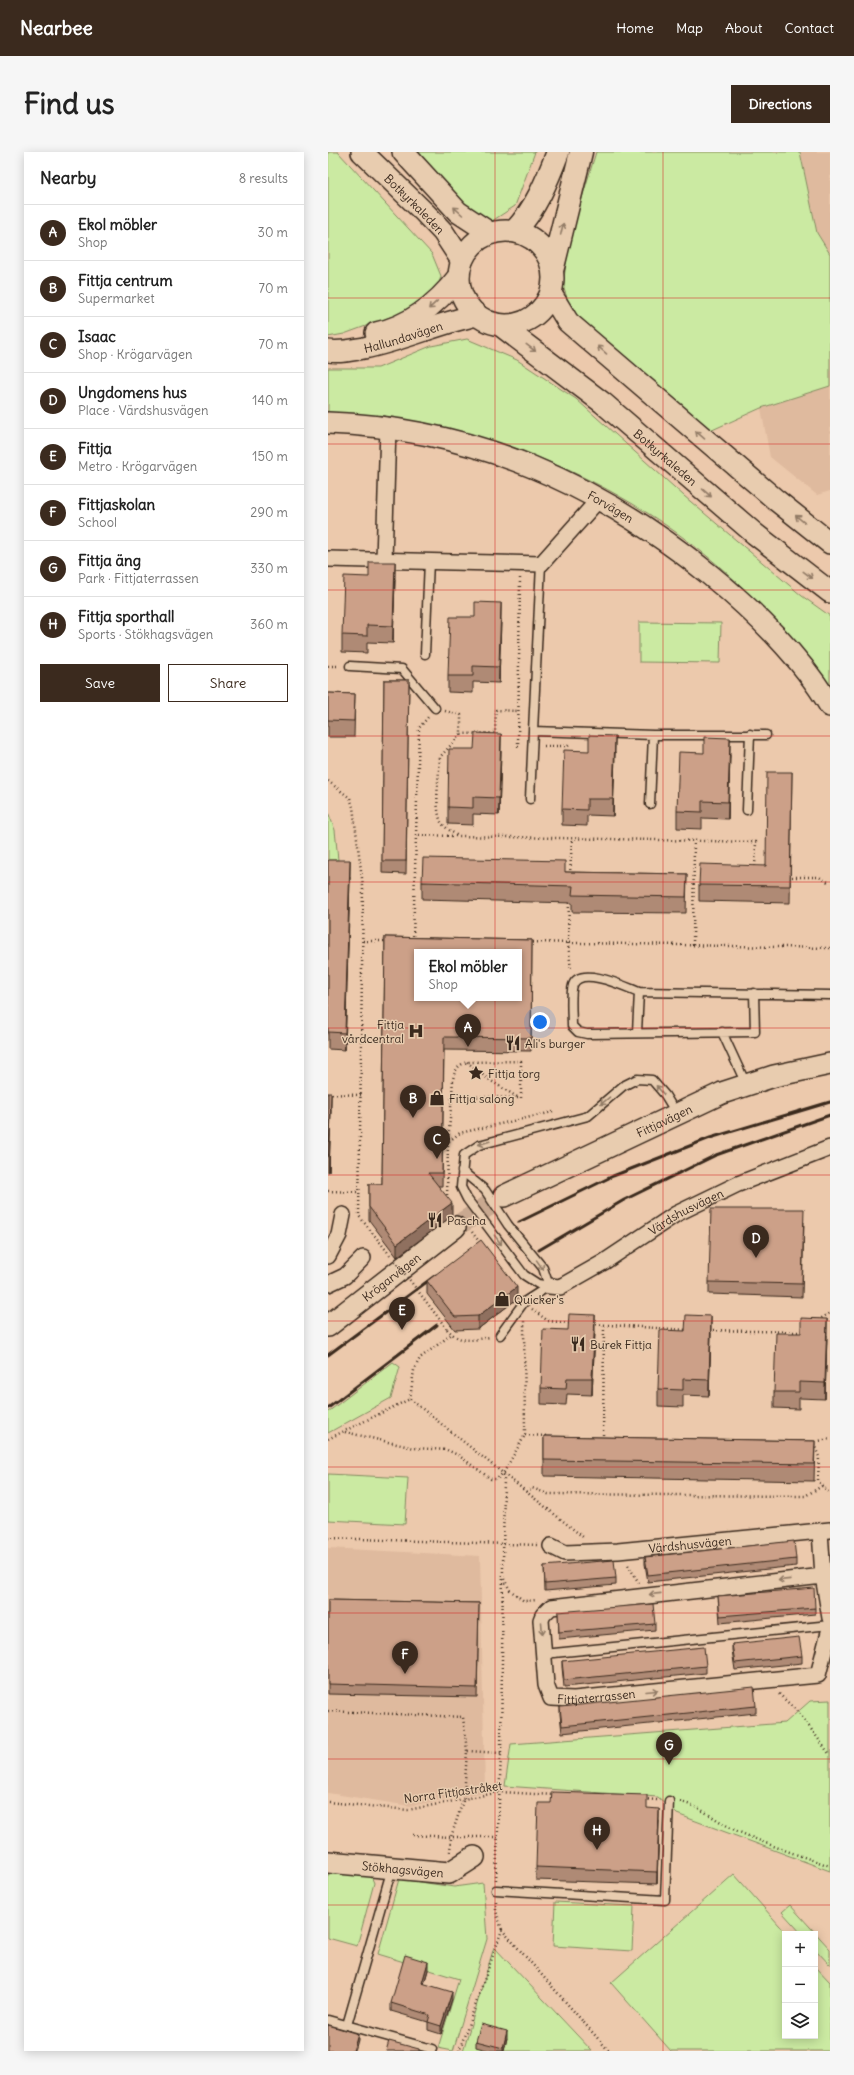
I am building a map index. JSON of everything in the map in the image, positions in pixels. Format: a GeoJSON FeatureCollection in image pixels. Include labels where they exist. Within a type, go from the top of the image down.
{"type":"FeatureCollection","features":[{"type":"Feature","properties":{"kind":"highway"},"geometry":{"type":"LineString","coordinates":[[515,231],[528,216],[547,181],[558,152]]}},
{"type":"Feature","properties":{"kind":"highway"},"geometry":{"type":"LineString","coordinates":[[553,267],[581,152]]}},
{"type":"Feature","properties":{"kind":"main road","name":"Botkyrkaleden"},"geometry":{"type":"LineString","coordinates":[[362,152],[425,212],[443,232],[460,268]]}},
{"type":"Feature","properties":{"kind":"main road"},"geometry":{"type":"LineString","coordinates":[[403,152],[458,212],[490,233]]}},
{"type":"Feature","properties":{"kind":"main road"},"geometry":{"type":"LineString","coordinates":[[502,230],[515,231],[535,240],[549,257],[553,267],[553,285],[551,294],[545,305],[531,318],[513,325],[500,325],[477,315],[461,292],[460,268],[469,249],[478,239],[490,233],[502,230]]}},
{"type":"Feature","properties":{"kind":"main road","name":"Hallundavägen"},"geometry":{"type":"LineString","coordinates":[[328,344],[385,331],[427,310],[446,292],[460,268]]}},
{"type":"Feature","properties":{"kind":"main road"},"geometry":{"type":"LineString","coordinates":[[551,294],[568,322],[776,500],[830,543]]}},
{"type":"Feature","properties":{"kind":"main road","name":"Hallundavägen"},"geometry":{"type":"LineString","coordinates":[[328,351],[339,353],[387,343],[463,318],[477,315]]}},
{"type":"Feature","properties":{"kind":"main road","name":"Botkyrkaleden"},"geometry":{"type":"LineString","coordinates":[[500,325],[603,403],[755,534],[830,592]]}},
{"type":"Feature","properties":{"kind":"main road","name":"Forvägen"},"geometry":{"type":"LineString","coordinates":[[328,423],[388,428],[462,442],[501,455],[559,478],[600,498],[676,546],[737,597],[778,639],[806,672],[830,706]]}},
{"type":"Feature","properties":{"kind":"main road","name":"Fittjavägen"},"geometry":{"type":"LineString","coordinates":[[504,1196],[676,1113],[722,1093],[774,1076],[830,1064]]}},
{"type":"Feature","properties":{"kind":"main road","name":"Krögarvägen"},"geometry":{"type":"LineString","coordinates":[[328,1326],[455,1227]]}},
{"type":"Feature","properties":{"kind":"main road","name":"Stökhagsvägen"},"geometry":{"type":"LineString","coordinates":[[328,1862],[449,1873],[474,1857]]}},
{"type":"Feature","properties":{"kind":"street"},"geometry":{"type":"LineString","coordinates":[[384,560],[388,428]]}},
{"type":"Feature","properties":{"kind":"street"},"geometry":{"type":"LineString","coordinates":[[328,559],[541,564],[600,498]]}},
{"type":"Feature","properties":{"kind":"street","name":"Värdshusvägen"},"geometry":{"type":"LineString","coordinates":[[549,1286],[560,1287],[604,1262],[676,1214],[738,1184],[830,1148]]}},
{"type":"Feature","properties":{"kind":"street"},"geometry":{"type":"LineString","coordinates":[[328,1256],[339,1235],[343,1215]]}},
{"type":"Feature","properties":{"kind":"street"},"geometry":{"type":"LineString","coordinates":[[328,1284],[345,1276],[363,1258]]}},
{"type":"Feature","properties":{"kind":"street"},"geometry":{"type":"LineString","coordinates":[[825,1530],[823,1576],[830,1618]]}},
{"type":"Feature","properties":{"kind":"street","name":"Värdshusvägen"},"geometry":{"type":"LineString","coordinates":[[551,1546],[565,1553],[618,1551],[825,1530]]}},
{"type":"Feature","properties":{"kind":"street","name":"Fittjaterrassen"},"geometry":{"type":"LineString","coordinates":[[823,1576],[551,1607],[542,1615],[541,1620],[546,1685],[551,1698],[558,1699],[818,1675],[830,1628]]}},
{"type":"Feature","properties":{"kind":"lane"},"geometry":{"type":"LineString","coordinates":[[425,654],[429,561]]}},
{"type":"Feature","properties":{"kind":"lane"},"geometry":{"type":"LineString","coordinates":[[530,799],[541,564]]}},
{"type":"Feature","properties":{"kind":"lane"},"geometry":{"type":"LineString","coordinates":[[350,666],[402,669],[435,708]]}},
{"type":"Feature","properties":{"kind":"lane"},"geometry":{"type":"LineString","coordinates":[[533,731],[653,735],[766,735]]}},
{"type":"Feature","properties":{"kind":"lane"},"geometry":{"type":"LineString","coordinates":[[747,810],[750,734]]}},
{"type":"Feature","properties":{"kind":"lane"},"geometry":{"type":"LineString","coordinates":[[650,804],[653,735]]}},
{"type":"Feature","properties":{"kind":"lane"},"geometry":{"type":"LineString","coordinates":[[754,993],[755,1032],[637,1032],[587,1034],[578,1032],[572,1026],[573,985],[576,980],[586,976],[597,976],[639,992],[754,993],[830,994]]}},
{"type":"Feature","properties":{"kind":"lane"},"geometry":{"type":"LineString","coordinates":[[637,1032],[639,992]]}},
{"type":"Feature","properties":{"kind":"lane"},"geometry":{"type":"LineString","coordinates":[[722,1032],[746,1085]]}},
{"type":"Feature","properties":{"kind":"lane"},"geometry":{"type":"LineString","coordinates":[[549,1286],[538,1284],[524,1275],[467,1200],[461,1187],[464,1155],[479,1145],[588,1116],[623,1086],[637,1079],[652,1080],[665,1095],[676,1113]]}},
{"type":"Feature","properties":{"kind":"lane"},"geometry":{"type":"LineString","coordinates":[[462,1171],[485,1190],[508,1225],[543,1268],[549,1286]]}},
{"type":"Feature","properties":{"kind":"lane"},"geometry":{"type":"LineString","coordinates":[[500,1335],[524,1302],[549,1286]]}},
{"type":"Feature","properties":{"kind":"lane"},"geometry":{"type":"LineString","coordinates":[[544,1654],[830,1625]]}},
{"type":"Feature","properties":{"kind":"lane"},"geometry":{"type":"LineString","coordinates":[[496,1890],[665,1900],[670,1800]]}},
{"type":"Feature","properties":{"kind":"lane"},"geometry":{"type":"LineString","coordinates":[[347,2025],[393,1868]]}},
{"type":"Feature","properties":{"kind":"lane"},"geometry":{"type":"LineString","coordinates":[[328,2020],[432,2049],[431,2051]]}},
{"type":"Feature","properties":{"kind":"path"},"geometry":{"type":"LineString","coordinates":[[461,734],[495,733],[496,710],[519,711],[520,563]]}},
{"type":"Feature","properties":{"kind":"path"},"geometry":{"type":"LineString","coordinates":[[412,941],[419,728],[435,708],[461,715],[461,734],[440,757],[438,789],[439,811],[442,823],[458,836]]}},
{"type":"Feature","properties":{"kind":"path"},"geometry":{"type":"LineString","coordinates":[[328,781],[350,798],[353,807],[363,886],[359,1216],[452,1334],[467,1341],[500,1335]]}},
{"type":"Feature","properties":{"kind":"path"},"geometry":{"type":"LineString","coordinates":[[416,835],[756,842],[755,870]]}},
{"type":"Feature","properties":{"kind":"path"},"geometry":{"type":"LineString","coordinates":[[570,880],[572,839]]}},
{"type":"Feature","properties":{"kind":"path"},"geometry":{"type":"LineString","coordinates":[[693,945],[694,841]]}},
{"type":"Feature","properties":{"kind":"path"},"geometry":{"type":"LineString","coordinates":[[787,877],[819,877],[830,883]]}},
{"type":"Feature","properties":{"kind":"path"},"geometry":{"type":"LineString","coordinates":[[569,896],[568,943],[573,985]]}},
{"type":"Feature","properties":{"kind":"path"},"geometry":{"type":"LineString","coordinates":[[363,941],[391,941]]}},
{"type":"Feature","properties":{"kind":"path"},"geometry":{"type":"LineString","coordinates":[[405,941],[420,941]]}},
{"type":"Feature","properties":{"kind":"path"},"geometry":{"type":"LineString","coordinates":[[522,942],[830,948]]}},
{"type":"Feature","properties":{"kind":"path"},"geometry":{"type":"LineString","coordinates":[[521,1061],[521,1098],[452,1096],[453,1078],[456,1070],[467,1062],[521,1061]]}},
{"type":"Feature","properties":{"kind":"path"},"geometry":{"type":"LineString","coordinates":[[467,1062],[488,1078],[518,1097]]}},
{"type":"Feature","properties":{"kind":"path"},"geometry":{"type":"LineString","coordinates":[[328,1094],[361,1095]]}},
{"type":"Feature","properties":{"kind":"path"},"geometry":{"type":"LineString","coordinates":[[448,1142],[460,1133],[559,1110]]}},
{"type":"Feature","properties":{"kind":"path"},"geometry":{"type":"LineString","coordinates":[[328,1191],[359,1192]]}},
{"type":"Feature","properties":{"kind":"path"},"geometry":{"type":"LineString","coordinates":[[524,1302],[548,1321],[575,1323]]}},
{"type":"Feature","properties":{"kind":"path"},"geometry":{"type":"LineString","coordinates":[[345,1432],[414,1448],[447,1450],[458,1455],[491,1479],[497,1479],[504,1472],[525,1435],[524,1302]]}},
{"type":"Feature","properties":{"kind":"path"},"geometry":{"type":"LineString","coordinates":[[817,1320],[830,1313]]}},
{"type":"Feature","properties":{"kind":"path"},"geometry":{"type":"LineString","coordinates":[[589,1324],[695,1330]]}},
{"type":"Feature","properties":{"kind":"path"},"geometry":{"type":"LineString","coordinates":[[703,1330],[798,1332],[811,1324]]}},
{"type":"Feature","properties":{"kind":"path"},"geometry":{"type":"LineString","coordinates":[[603,1444],[604,1325]]}},
{"type":"Feature","properties":{"kind":"path"},"geometry":{"type":"LineString","coordinates":[[410,1400],[414,1370],[420,1358],[452,1334]]}},
{"type":"Feature","properties":{"kind":"path"},"geometry":{"type":"LineString","coordinates":[[328,1439],[410,1400]]}},
{"type":"Feature","properties":{"kind":"path"},"geometry":{"type":"LineString","coordinates":[[410,1400],[504,1472],[526,1492],[584,1538]]}},
{"type":"Feature","properties":{"kind":"path"},"geometry":{"type":"LineString","coordinates":[[525,1435],[556,1437]]}},
{"type":"Feature","properties":{"kind":"path"},"geometry":{"type":"LineString","coordinates":[[807,1443],[830,1439]]}},
{"type":"Feature","properties":{"kind":"path"},"geometry":{"type":"LineString","coordinates":[[813,1442],[819,1457],[818,1481],[830,1494]]}},
{"type":"Feature","properties":{"kind":"path"},"geometry":{"type":"LineString","coordinates":[[504,1472],[501,1753],[496,1911],[502,1930],[609,2051]]}},
{"type":"Feature","properties":{"kind":"path"},"geometry":{"type":"LineString","coordinates":[[526,1492],[532,1488],[548,1494],[804,1496],[822,1486]]}},
{"type":"Feature","properties":{"kind":"path"},"geometry":{"type":"LineString","coordinates":[[328,1538],[551,1546]]}},
{"type":"Feature","properties":{"kind":"path"},"geometry":{"type":"LineString","coordinates":[[629,1566],[638,1582]]}},
{"type":"Feature","properties":{"kind":"path"},"geometry":{"type":"LineString","coordinates":[[776,1679],[778,1692],[800,1714],[830,1755]]}},
{"type":"Feature","properties":{"kind":"path"},"geometry":{"type":"LineString","coordinates":[[328,1711],[463,1717],[467,1751],[464,1798],[451,1837],[449,1873]]}},
{"type":"Feature","properties":{"kind":"path"},"geometry":{"type":"LineString","coordinates":[[467,1751],[501,1753]]}},
{"type":"Feature","properties":{"kind":"path","name":"Norra Fittjastråket"},"geometry":{"type":"LineString","coordinates":[[328,1802],[408,1810],[500,1792],[562,1795]]}},
{"type":"Feature","properties":{"kind":"path"},"geometry":{"type":"LineString","coordinates":[[639,1799],[670,1800],[694,1805],[747,1835],[767,1844],[830,1866]]}},
{"type":"Feature","properties":{"kind":"path"},"geometry":{"type":"LineString","coordinates":[[413,1835],[498,1837]]}},
{"type":"Feature","properties":{"kind":"path"},"geometry":{"type":"LineString","coordinates":[[459,2051],[502,1930]]}},
{"type":"Feature","properties":{"kind":"shaded area"},"geometry":{"type":"Polygon","coordinates":[[[800,152],[830,152],[830,254],[817,233],[800,152]]]}},
{"type":"Feature","properties":{"kind":"shaded area"},"geometry":{"type":"Polygon","coordinates":[[[830,386],[830,491],[817,495],[770,457],[761,408],[830,386]]]}},
{"type":"Feature","properties":{"kind":"shaded area"},"geometry":{"type":"Polygon","coordinates":[[[328,1548],[480,1556],[485,1792],[410,1806],[328,1793],[328,1548]]]}},
{"type":"Feature","properties":{"kind":"green space"},"geometry":{"type":"Polygon","coordinates":[[[328,152],[338,152],[432,254],[441,276],[437,291],[426,304],[344,334],[328,337],[328,152]]]}},
{"type":"Feature","properties":{"kind":"green space"},"geometry":{"type":"Polygon","coordinates":[[[412,152],[535,152],[515,206],[492,221],[456,199],[412,152]]]}},
{"type":"Feature","properties":{"kind":"green space"},"geometry":{"type":"Polygon","coordinates":[[[596,152],[800,152],[817,233],[830,254],[830,386],[761,408],[710,431],[574,318],[563,286],[569,241],[596,152]]]}},
{"type":"Feature","properties":{"kind":"green space"},"geometry":{"type":"Polygon","coordinates":[[[467,339],[517,360],[576,399],[684,496],[802,596],[830,616],[830,690],[781,628],[759,604],[705,554],[658,520],[608,490],[555,464],[500,444],[444,428],[386,417],[328,412],[328,368],[378,368],[431,346],[467,339]]]}},
{"type":"Feature","properties":{"kind":"green space"},"geometry":{"type":"Polygon","coordinates":[[[639,622],[721,623],[720,663],[639,662],[639,622]]]}},
{"type":"Feature","properties":{"kind":"green space"},"geometry":{"type":"Polygon","coordinates":[[[328,812],[335,830],[338,860],[328,860],[328,812]]]}},
{"type":"Feature","properties":{"kind":"green space"},"geometry":{"type":"Polygon","coordinates":[[[393,1362],[400,1367],[391,1398],[328,1433],[328,1412],[393,1362]]]}},
{"type":"Feature","properties":{"kind":"green space"},"geometry":{"type":"Polygon","coordinates":[[[328,1474],[408,1478],[405,1524],[328,1520],[328,1474]]]}},
{"type":"Feature","properties":{"kind":"green space"},"geometry":{"type":"Polygon","coordinates":[[[830,1700],[830,1871],[677,1814],[658,1797],[505,1786],[511,1744],[785,1723],[810,1701],[830,1700]]]}},
{"type":"Feature","properties":{"kind":"green space"},"geometry":{"type":"Polygon","coordinates":[[[328,1872],[371,1876],[374,1883],[357,1946],[328,1938],[328,1872]]]}},
{"type":"Feature","properties":{"kind":"green space"},"geometry":{"type":"Polygon","coordinates":[[[734,1874],[784,1931],[782,1931],[782,2039],[818,2039],[818,1969],[830,1982],[830,2051],[671,2051],[611,1983],[734,1874]]]}},
{"type":"Feature","properties":{"kind":"green space"},"geometry":{"type":"Polygon","coordinates":[[[399,1879],[454,1887],[483,1883],[487,1939],[453,2051],[438,2048],[459,1979],[378,1954],[399,1879]]]}},
{"type":"Feature","properties":{"kind":"green space"},"geometry":{"type":"Polygon","coordinates":[[[555,1902],[634,1906],[632,1951],[553,1946],[555,1902]]]}},
{"type":"Feature","properties":{"kind":"green space"},"geometry":{"type":"Polygon","coordinates":[[[790,1905],[814,1931],[799,1931],[782,1912],[790,1905]]]}},
{"type":"Feature","properties":{"kind":"green space"},"geometry":{"type":"Polygon","coordinates":[[[818,1936],[830,1949],[830,1965],[818,1952],[818,1936]]]}},
{"type":"Feature","properties":{"kind":"green space"},"geometry":{"type":"Polygon","coordinates":[[[494,1947],[592,2051],[463,2051],[494,1947]]]}},
{"type":"Feature","properties":{"kind":"building"},"geometry":{"type":"Polygon","coordinates":[[[369,562],[395,562],[393,626],[367,625],[367,636],[342,635],[344,576],[369,577],[369,562]]]}},
{"type":"Feature","properties":{"kind":"building"},"geometry":{"type":"Polygon","coordinates":[[[475,602],[501,603],[499,667],[473,666],[473,676],[448,676],[450,617],[475,617],[475,602]]]}},
{"type":"Feature","properties":{"kind":"building"},"geometry":{"type":"Polygon","coordinates":[[[384,680],[409,680],[406,861],[382,861],[384,680]]]}},
{"type":"Feature","properties":{"kind":"building"},"geometry":{"type":"Polygon","coordinates":[[[328,693],[355,694],[354,721],[328,720],[328,693]]]}},
{"type":"Feature","properties":{"kind":"building"},"geometry":{"type":"Polygon","coordinates":[[[475,733],[501,734],[499,798],[473,797],[473,808],[448,807],[449,749],[474,749],[475,733]]]}},
{"type":"Feature","properties":{"kind":"building"},"geometry":{"type":"Polygon","coordinates":[[[589,735],[615,736],[613,799],[587,799],[587,810],[562,809],[564,750],[589,751],[589,735]]]}},
{"type":"Feature","properties":{"kind":"building"},"geometry":{"type":"Polygon","coordinates":[[[704,737],[730,738],[728,802],[702,801],[702,812],[677,811],[679,752],[704,753],[704,737]]]}},
{"type":"Feature","properties":{"kind":"building"},"geometry":{"type":"Polygon","coordinates":[[[767,772],[792,772],[790,886],[699,885],[700,864],[766,866],[767,772]]]}},
{"type":"Feature","properties":{"kind":"building"},"geometry":{"type":"Polygon","coordinates":[[[423,858],[565,861],[565,872],[687,874],[686,897],[572,895],[573,886],[422,882],[423,858]]]}},
{"type":"Feature","properties":{"kind":"building"},"geometry":{"type":"Polygon","coordinates":[[[328,860],[350,860],[345,1033],[328,1032],[328,860]]]}},
{"type":"Feature","properties":{"kind":"building"},"geometry":{"type":"Polygon","coordinates":[[[385,937],[532,940],[531,1038],[444,1037],[442,1173],[428,1173],[452,1203],[397,1244],[369,1207],[369,1184],[382,1184],[385,937]]]}},
{"type":"Feature","properties":{"kind":"building"},"geometry":{"type":"Polygon","coordinates":[[[328,1093],[331,1093],[329,1155],[328,1155],[328,1093]]]}},
{"type":"Feature","properties":{"kind":"building"},"geometry":{"type":"Polygon","coordinates":[[[711,1209],[804,1209],[802,1284],[709,1282],[711,1209]]]}},
{"type":"Feature","properties":{"kind":"building"},"geometry":{"type":"Polygon","coordinates":[[[481,1240],[517,1287],[478,1316],[455,1317],[427,1281],[481,1240]]]}},
{"type":"Feature","properties":{"kind":"building"},"geometry":{"type":"Polygon","coordinates":[[[569,1314],[595,1315],[592,1378],[567,1378],[566,1389],[541,1388],[543,1329],[568,1330],[569,1314]]]}},
{"type":"Feature","properties":{"kind":"building"},"geometry":{"type":"Polygon","coordinates":[[[686,1315],[711,1316],[709,1380],[683,1379],[683,1390],[658,1389],[660,1330],[685,1331],[686,1315]]]}},
{"type":"Feature","properties":{"kind":"building"},"geometry":{"type":"Polygon","coordinates":[[[801,1318],[827,1319],[825,1383],[799,1382],[799,1392],[774,1392],[776,1333],[801,1333],[801,1318]]]}},
{"type":"Feature","properties":{"kind":"building"},"geometry":{"type":"Polygon","coordinates":[[[544,1436],[815,1441],[814,1464],[544,1460],[544,1436]]]}},
{"type":"Feature","properties":{"kind":"building"},"geometry":{"type":"Polygon","coordinates":[[[794,1541],[796,1559],[648,1575],[645,1557],[794,1541]]]}},
{"type":"Feature","properties":{"kind":"building"},"geometry":{"type":"Polygon","coordinates":[[[614,1560],[616,1578],[545,1584],[544,1566],[614,1560]]]}},
{"type":"Feature","properties":{"kind":"building"},"geometry":{"type":"Polygon","coordinates":[[[814,1588],[815,1608],[720,1616],[718,1596],[814,1588]]]}},
{"type":"Feature","properties":{"kind":"building"},"geometry":{"type":"Polygon","coordinates":[[[328,1600],[479,1603],[477,1688],[328,1684],[328,1600]]]}},
{"type":"Feature","properties":{"kind":"building"},"geometry":{"type":"Polygon","coordinates":[[[653,1604],[655,1624],[559,1632],[558,1612],[653,1604]]]}},
{"type":"Feature","properties":{"kind":"building"},"geometry":{"type":"Polygon","coordinates":[[[799,1637],[802,1656],[735,1663],[732,1644],[799,1637]]]}},
{"type":"Feature","properties":{"kind":"building"},"geometry":{"type":"Polygon","coordinates":[[[704,1647],[706,1666],[564,1680],[562,1661],[704,1647]]]}},
{"type":"Feature","properties":{"kind":"building"},"geometry":{"type":"Polygon","coordinates":[[[754,1687],[756,1706],[562,1726],[560,1707],[754,1687]]]}},
{"type":"Feature","properties":{"kind":"building"},"geometry":{"type":"Polygon","coordinates":[[[552,1792],[647,1795],[647,1808],[659,1809],[657,1872],[536,1867],[538,1803],[551,1803],[552,1792]]]}},
{"type":"Feature","properties":{"kind":"building"},"geometry":{"type":"Polygon","coordinates":[[[405,1955],[428,1962],[422,1983],[452,1992],[441,2026],[428,2022],[430,2015],[391,2003],[405,1955]]]}},
{"type":"Feature","properties":{"kind":"building"},"geometry":{"type":"Polygon","coordinates":[[[481,2024],[507,2031],[503,2048],[476,2041],[481,2024]]]}},
{"type":"Feature","properties":{"kind":"building"},"geometry":{"type":"Polygon","coordinates":[[[328,2025],[358,2034],[353,2051],[328,2051],[328,2025]]]}},
{"type":"Feature","properties":{"kind":"building"},"geometry":{"type":"Polygon","coordinates":[[[389,2041],[419,2049],[419,2051],[386,2051],[389,2041]]]}},
{"type":"Feature","properties":{"kind":"tunnel"},"geometry":{"type":"LineString","coordinates":[[455,1227],[504,1196]]}},
{"type":"Feature","properties":{"kind":"railway"},"geometry":{"type":"LineString","coordinates":[[519,1222],[613,1176],[710,1138],[830,1102]]}},
{"type":"Feature","properties":{"kind":"railway"},"geometry":{"type":"LineString","coordinates":[[539,1250],[624,1200],[716,1155],[830,1115]]}},
{"type":"Feature","properties":{"kind":"railway"},"geometry":{"type":"LineString","coordinates":[[328,1355],[436,1275]]}},
{"type":"Feature","properties":{"kind":"railway"},"geometry":{"type":"LineString","coordinates":[[328,1408],[437,1325]]}},
{"type":"Feature","properties":{"kind":"place","name":"Fittja vårdcentral"},"geometry":{"type":"Point","coordinates":[416,1031]}},
{"type":"Feature","properties":{"kind":"place","name":"Ali's burger"},"geometry":{"type":"Point","coordinates":[513,1043]}},
{"type":"Feature","properties":{"kind":"place","name":"Ekol möbler"},"geometry":{"type":"Point","coordinates":[468,1047]}},
{"type":"Feature","properties":{"kind":"place","name":"Fittja torg"},"geometry":{"type":"Point","coordinates":[476,1073]}},
{"type":"Feature","properties":{"kind":"place","name":"Fittja salong"},"geometry":{"type":"Point","coordinates":[437,1098]}},
{"type":"Feature","properties":{"kind":"place","name":"Fittja centrum"},"geometry":{"type":"Point","coordinates":[413,1118]}},
{"type":"Feature","properties":{"kind":"place","name":"Isaac"},"geometry":{"type":"Point","coordinates":[437,1159]}},
{"type":"Feature","properties":{"kind":"place","name":"Pascha"},"geometry":{"type":"Point","coordinates":[435,1220]}},
{"type":"Feature","properties":{"kind":"place","name":"Ungdomens hus"},"geometry":{"type":"Point","coordinates":[756,1258]}},
{"type":"Feature","properties":{"kind":"place","name":"Quicker's"},"geometry":{"type":"Point","coordinates":[502,1299]}},
{"type":"Feature","properties":{"kind":"place","name":"Fittja"},"geometry":{"type":"Point","coordinates":[402,1330]}},
{"type":"Feature","properties":{"kind":"place","name":"Burek Fittja"},"geometry":{"type":"Point","coordinates":[578,1344]}},
{"type":"Feature","properties":{"kind":"place","name":"Fittjaskolan"},"geometry":{"type":"Point","coordinates":[405,1674]}},
{"type":"Feature","properties":{"kind":"place","name":"Fittja äng"},"geometry":{"type":"Point","coordinates":[669,1765]}},
{"type":"Feature","properties":{"kind":"place","name":"Fittja sporthall"},"geometry":{"type":"Point","coordinates":[597,1850]}}]}
